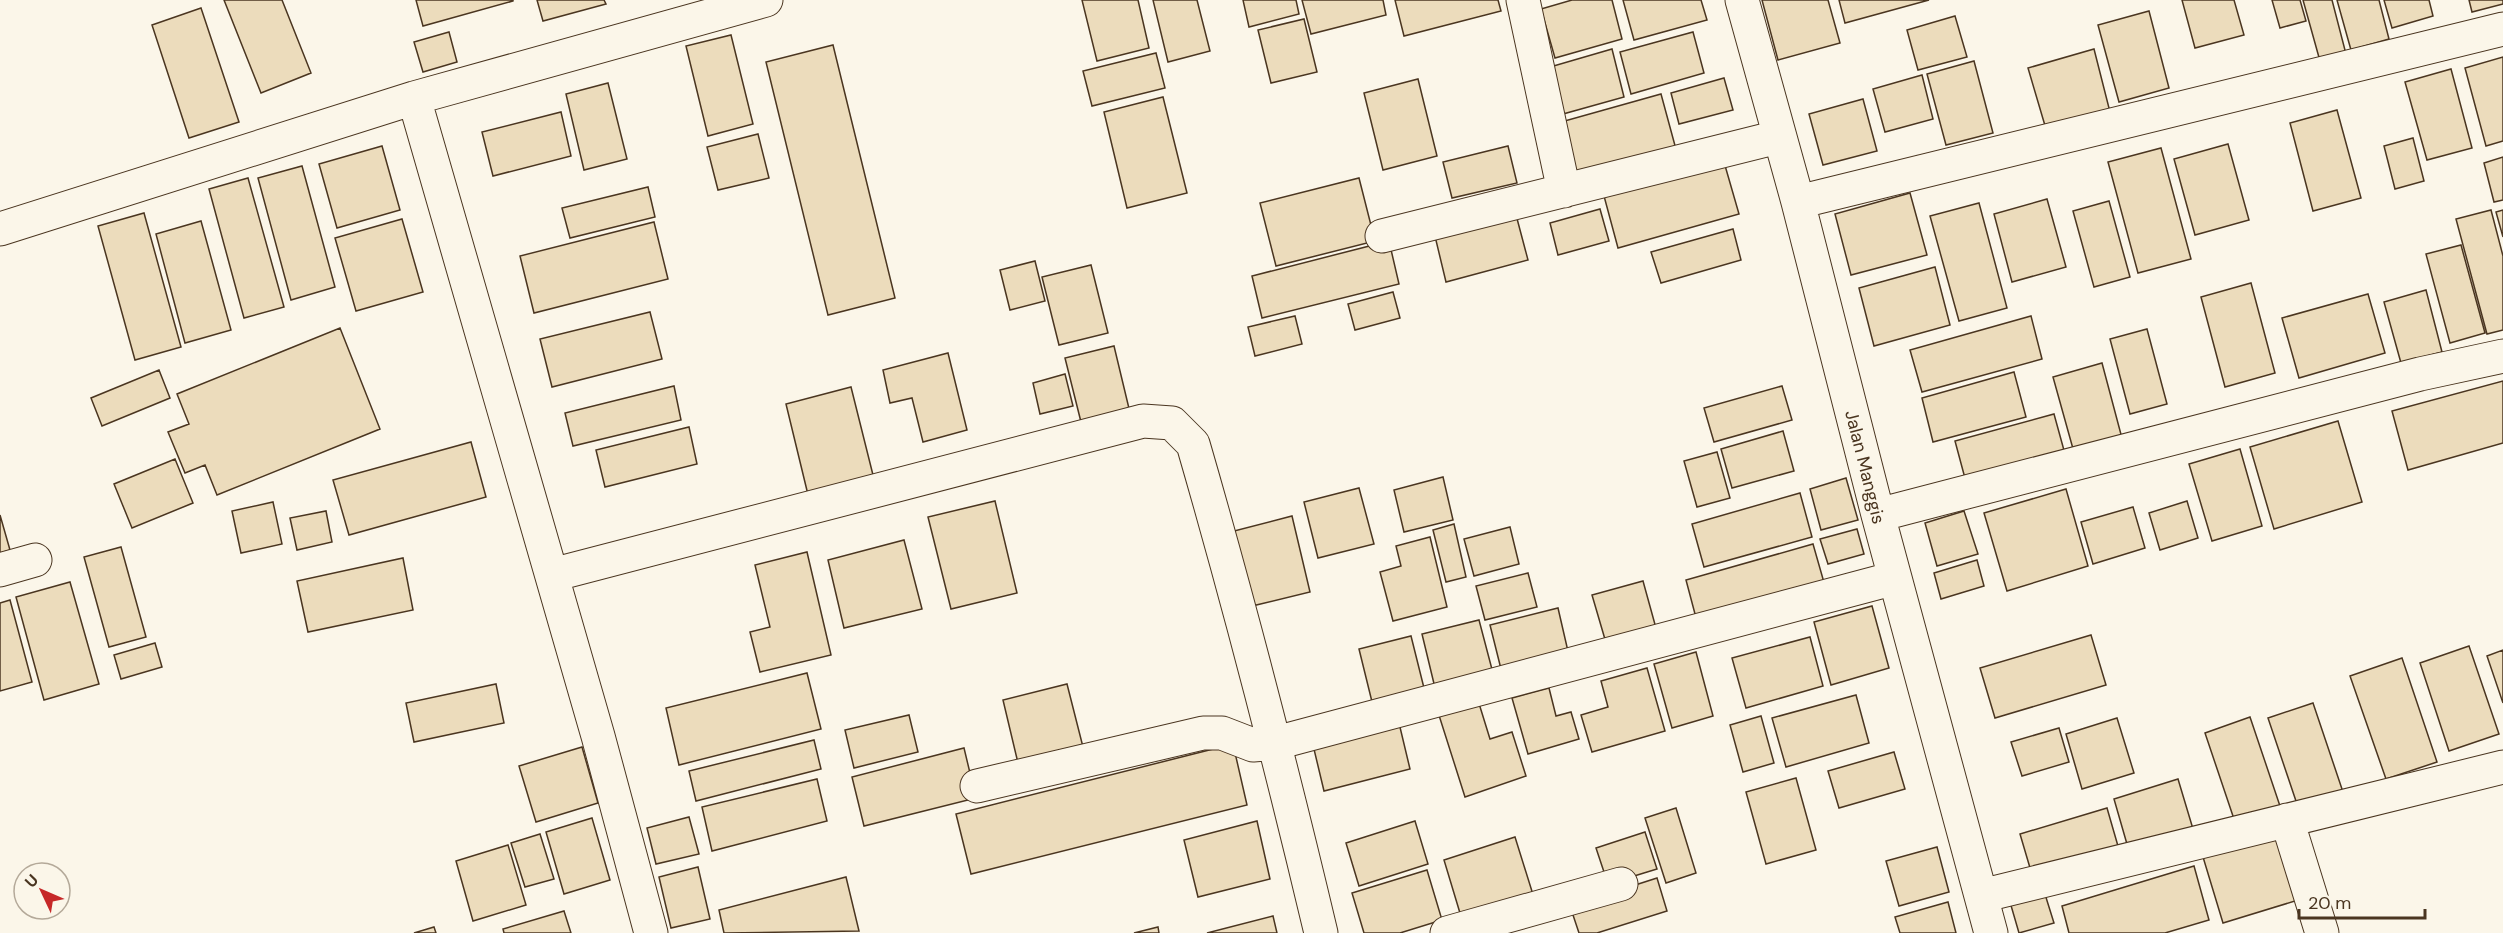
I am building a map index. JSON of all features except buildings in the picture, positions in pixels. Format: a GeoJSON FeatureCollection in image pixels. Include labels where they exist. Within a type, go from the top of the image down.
{"type":"FeatureCollection","features":[{"type":"Feature","properties":{"kind":"street"},"geometry":{"type":"LineString","coordinates":[[0,229],[414,98],[765,0]]}},
{"type":"Feature","properties":{"kind":"street"},"geometry":{"type":"LineString","coordinates":[[1523,0],[1564,191]]}},
{"type":"Feature","properties":{"kind":"street","name":"Jalan Manggis"},"geometry":{"type":"LineString","coordinates":[[1742,0],[1778,137],[1798,202],[1878,515],[1991,933]]}},
{"type":"Feature","properties":{"kind":"street"},"geometry":{"type":"LineString","coordinates":[[1798,202],[2503,29]]}},
{"type":"Feature","properties":{"kind":"street"},"geometry":{"type":"LineString","coordinates":[[414,98],[552,575],[651,933]]}},
{"type":"Feature","properties":{"kind":"street"},"geometry":{"type":"LineString","coordinates":[[1382,236],[1778,137]]}},
{"type":"Feature","properties":{"kind":"street"},"geometry":{"type":"LineString","coordinates":[[1878,515],[2420,374],[2503,356]]}},
{"type":"Feature","properties":{"kind":"street"},"geometry":{"type":"LineString","coordinates":[[552,575],[1143,421],[1172,423],[1193,444],[1276,743],[1321,933]]}},
{"type":"Feature","properties":{"kind":"street"},"geometry":{"type":"LineString","coordinates":[[0,570],[35,560]]}},
{"type":"Feature","properties":{"kind":"street"},"geometry":{"type":"LineString","coordinates":[[977,786],[1203,734],[1222,733],[1253,745],[1276,743],[1895,578]]}},
{"type":"Feature","properties":{"kind":"street"},"geometry":{"type":"LineString","coordinates":[[1981,896],[2503,767]]}},
{"type":"Feature","properties":{"kind":"street"},"geometry":{"type":"LineString","coordinates":[[2287,820],[2322,933]]}},
{"type":"Feature","properties":{"kind":"street"},"geometry":{"type":"LineString","coordinates":[[1447,933],[1621,884]]}}]}
